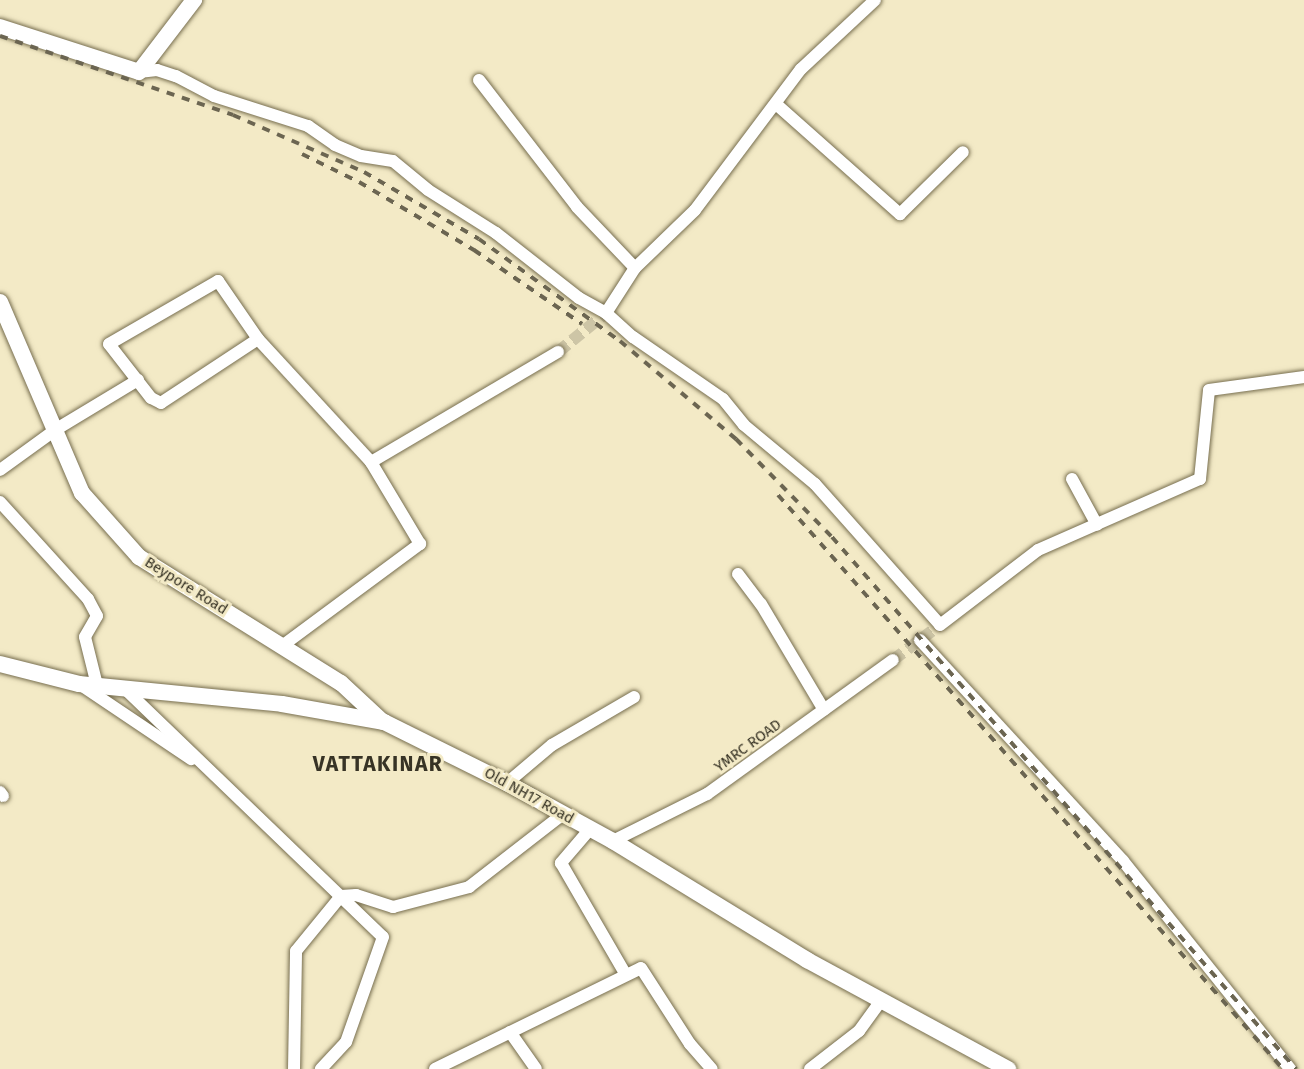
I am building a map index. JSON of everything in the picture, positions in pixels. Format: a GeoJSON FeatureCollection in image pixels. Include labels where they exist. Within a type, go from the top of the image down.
{"type":"FeatureCollection","features":[{"type":"Feature","properties":{"kind":"main road"},"geometry":{"type":"LineString","coordinates":[[0,27],[139,72],[195,0]]}},
{"type":"Feature","properties":{"kind":"main road","name":"Beypore Road"},"geometry":{"type":"LineString","coordinates":[[0,302],[82,493],[139,557],[341,683],[384,723]]}},
{"type":"Feature","properties":{"kind":"main road","name":"Old NH17 Road"},"geometry":{"type":"LineString","coordinates":[[0,664],[80,684],[282,704],[384,723],[507,783],[613,841],[881,1001],[1008,1069]]}},
{"type":"Feature","properties":{"kind":"street"},"geometry":{"type":"LineString","coordinates":[[606,313],[635,268],[695,210],[801,69],[875,0]]}},
{"type":"Feature","properties":{"kind":"street"},"geometry":{"type":"LineString","coordinates":[[139,72],[157,70],[176,76],[214,96],[308,126],[335,145],[361,156],[393,161],[428,190],[496,233],[579,298],[606,313],[633,337],[723,399],[744,425],[815,484],[940,625],[1038,550],[1200,479],[1209,390],[1304,377]]}},
{"type":"Feature","properties":{"kind":"street"},"geometry":{"type":"LineString","coordinates":[[479,80],[577,207],[635,268]]}},
{"type":"Feature","properties":{"kind":"street"},"geometry":{"type":"LineString","coordinates":[[776,104],[900,214],[963,152]]}},
{"type":"Feature","properties":{"kind":"street"},"geometry":{"type":"LineString","coordinates":[[258,339],[161,403],[138,380],[109,344],[218,281],[258,339],[371,462],[420,544],[282,646]]}},
{"type":"Feature","properties":{"kind":"street"},"geometry":{"type":"LineString","coordinates":[[371,462],[558,352]]}},
{"type":"Feature","properties":{"kind":"street"},"geometry":{"type":"LineString","coordinates":[[0,470],[55,430],[138,380]]}},
{"type":"Feature","properties":{"kind":"street"},"geometry":{"type":"LineString","coordinates":[[1072,479],[1096,525]]}},
{"type":"Feature","properties":{"kind":"street"},"geometry":{"type":"LineString","coordinates":[[0,502],[88,599],[97,616],[85,637],[97,685]]}},
{"type":"Feature","properties":{"kind":"street"},"geometry":{"type":"LineString","coordinates":[[738,574],[761,604],[824,710]]}},
{"type":"Feature","properties":{"kind":"street"},"geometry":{"type":"LineString","coordinates":[[920,640],[1123,861],[1290,1069]]}},
{"type":"Feature","properties":{"kind":"street","name":"YMRC ROAD"},"geometry":{"type":"LineString","coordinates":[[613,841],[706,794],[893,660]]}},
{"type":"Feature","properties":{"kind":"street"},"geometry":{"type":"LineString","coordinates":[[80,684],[222,780]]}},
{"type":"Feature","properties":{"kind":"street"},"geometry":{"type":"LineString","coordinates":[[124,688],[383,937],[346,1042],[321,1069]]}},
{"type":"Feature","properties":{"kind":"street"},"geometry":{"type":"LineString","coordinates":[[507,783],[552,745],[633,698]]}},
{"type":"Feature","properties":{"kind":"street"},"geometry":{"type":"LineString","coordinates":[[294,1069],[296,951],[341,896],[356,895],[393,907],[468,887],[563,814]]}},
{"type":"Feature","properties":{"kind":"street"},"geometry":{"type":"LineString","coordinates":[[590,829],[561,863],[626,975]]}},
{"type":"Feature","properties":{"kind":"street"},"geometry":{"type":"LineString","coordinates":[[435,1069],[640,968],[690,1044],[712,1069]]}},
{"type":"Feature","properties":{"kind":"street"},"geometry":{"type":"LineString","coordinates":[[810,1069],[858,1031],[881,1001]]}},
{"type":"Feature","properties":{"kind":"street"},"geometry":{"type":"LineString","coordinates":[[510,1032],[536,1069]]}},
{"type":"Feature","properties":{"kind":"tunnel"},"geometry":{"type":"LineString","coordinates":[[558,352],[606,313]]}},
{"type":"Feature","properties":{"kind":"tunnel"},"geometry":{"type":"LineString","coordinates":[[893,660],[940,625]]}},
{"type":"Feature","properties":{"kind":"railway"},"geometry":{"type":"LineString","coordinates":[[0,36],[233,115],[364,172],[479,239],[620,341],[736,439],[832,537],[1296,1069]]}},
{"type":"Feature","properties":{"kind":"railway"},"geometry":{"type":"LineString","coordinates":[[302,154],[359,182],[474,250],[582,324]]}},
{"type":"Feature","properties":{"kind":"railway"},"geometry":{"type":"LineString","coordinates":[[778,495],[1283,1069]]}},
{"type":"Feature","properties":{"kind":"district","name":"VATTAKINAR"},"geometry":{"type":"Point","coordinates":[378,764]}}]}
